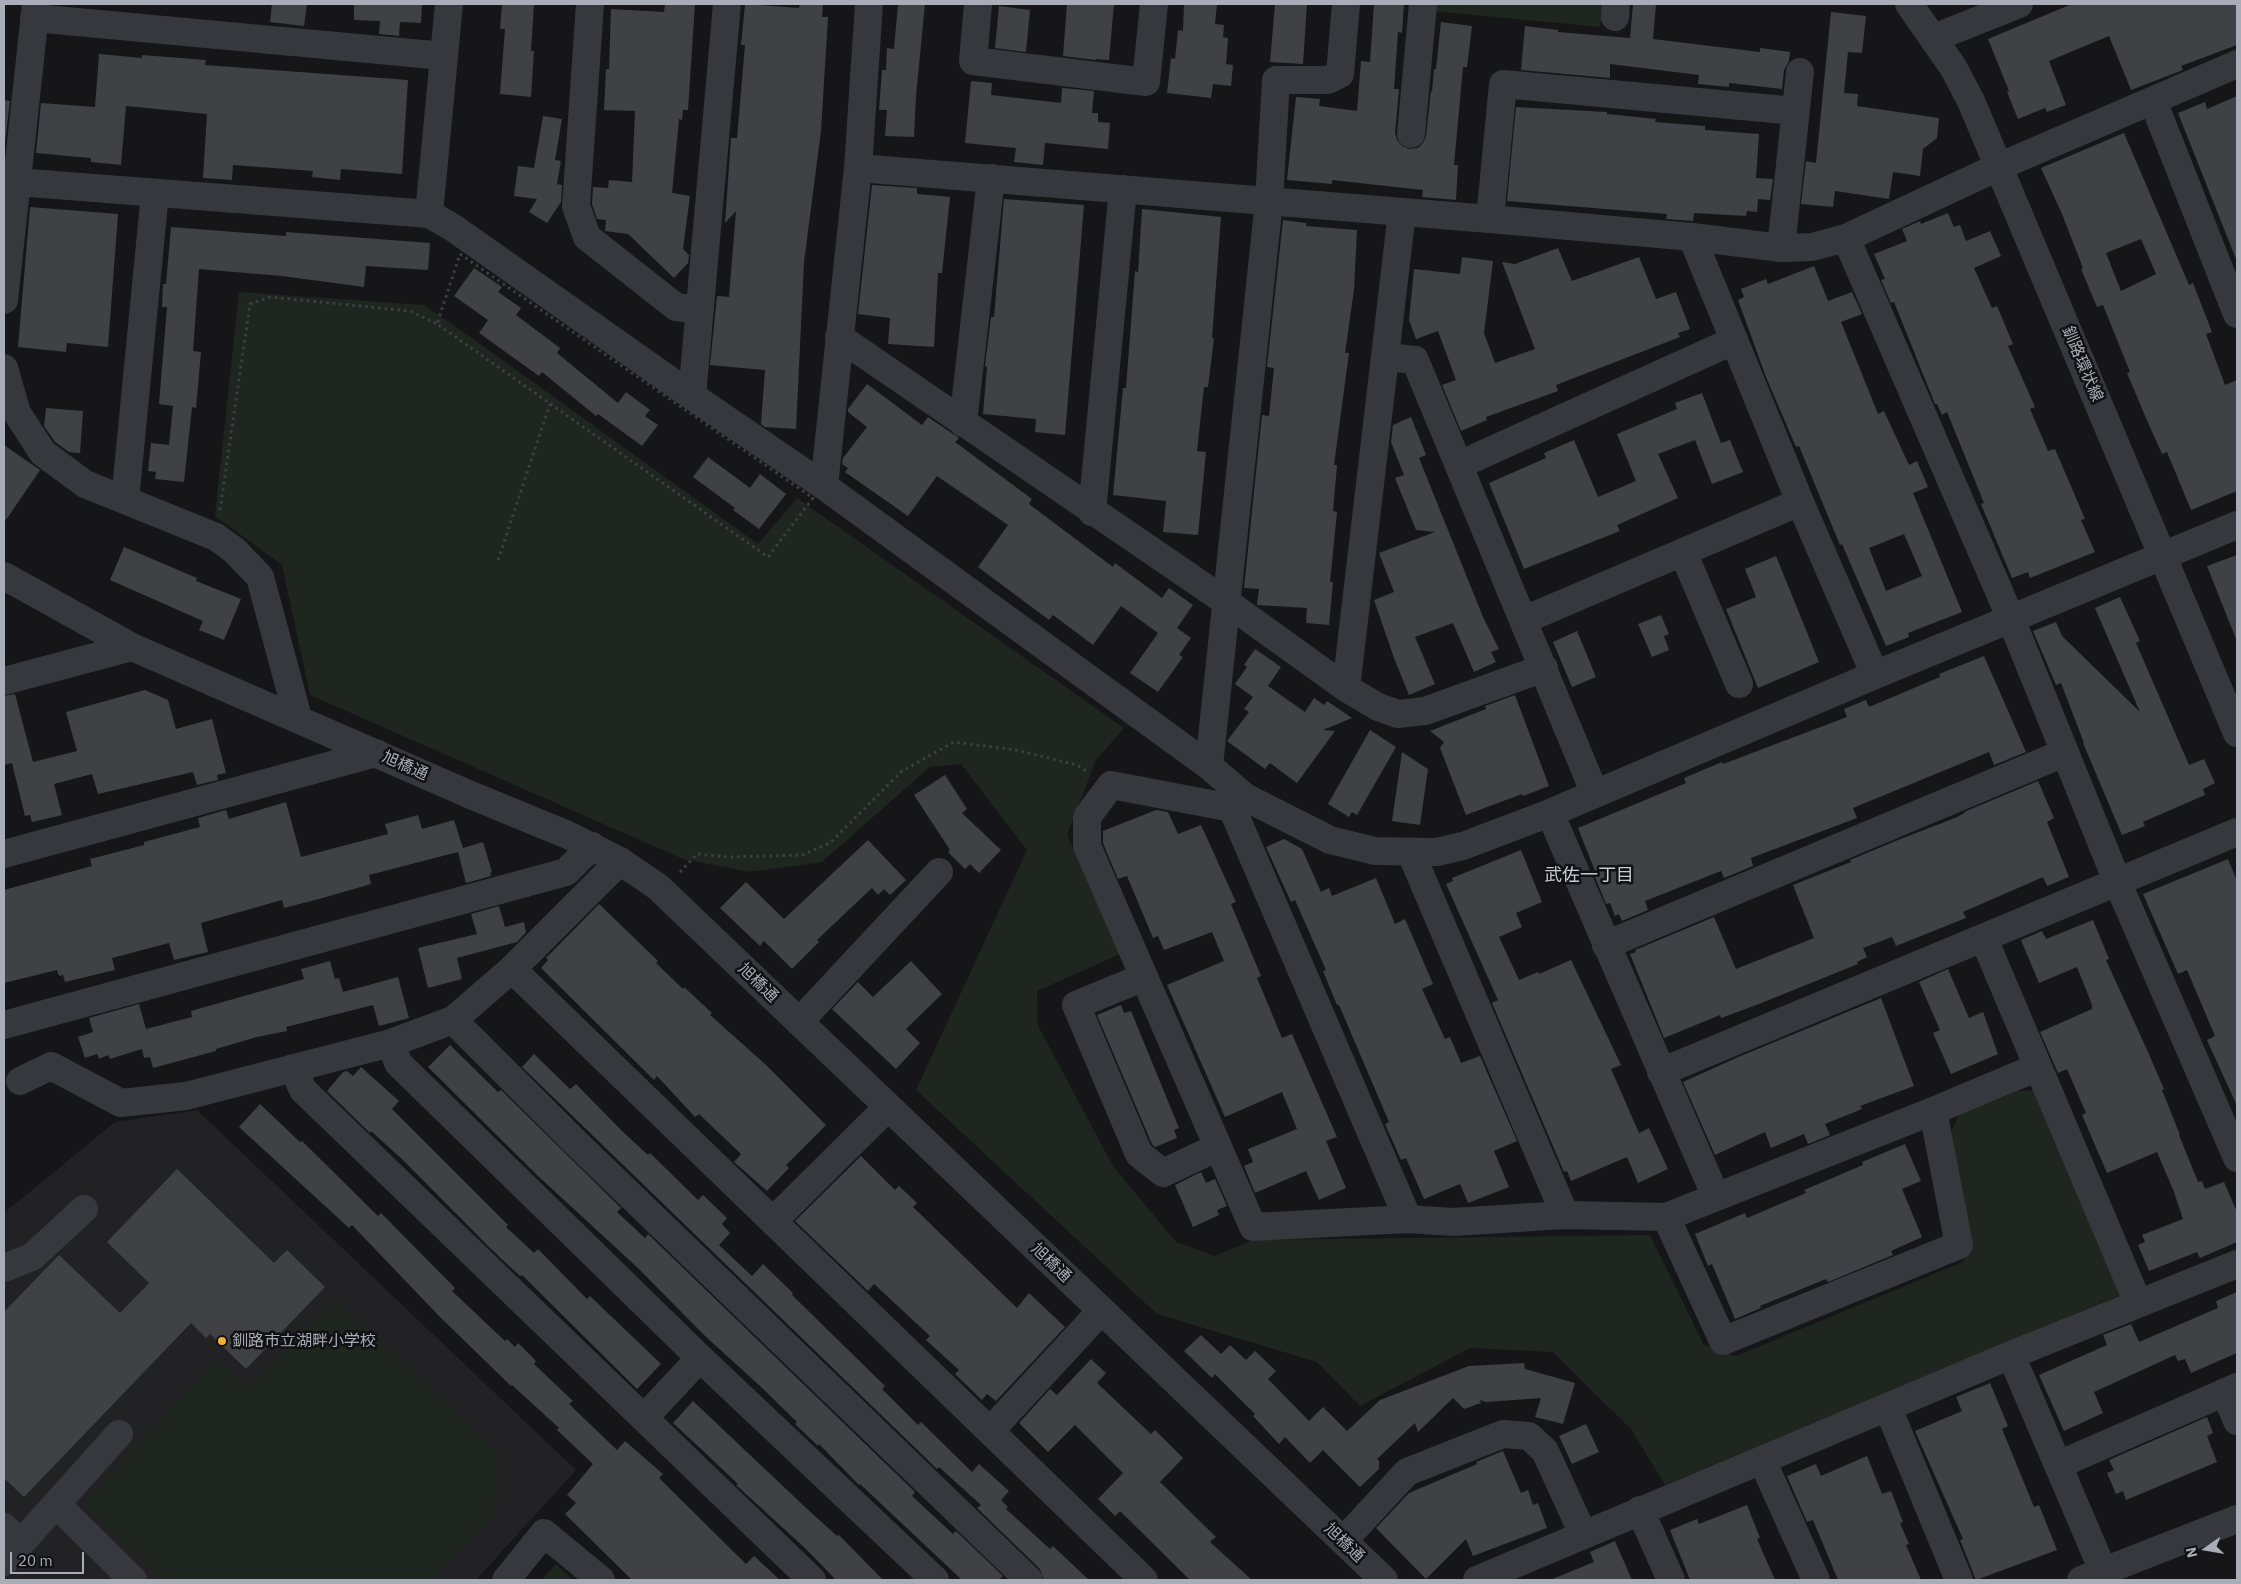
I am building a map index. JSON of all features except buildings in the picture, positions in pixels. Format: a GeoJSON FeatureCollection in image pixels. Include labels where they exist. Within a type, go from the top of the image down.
{"type":"FeatureCollection","features":[{"type":"Feature","properties":{"kind":"street"},"geometry":{"type":"LineString","coordinates":[[429,214],[449,4]]}},
{"type":"Feature","properties":{"kind":"street"},"geometry":{"type":"LineString","coordinates":[[590,4],[576,206],[587,237],[676,307],[700,310]]}},
{"type":"Feature","properties":{"kind":"street"},"geometry":{"type":"LineString","coordinates":[[692,396],[727,4]]}},
{"type":"Feature","properties":{"kind":"street"},"geometry":{"type":"LineString","coordinates":[[824,486],[838,337],[858,168],[869,4]]}},
{"type":"Feature","properties":{"kind":"street"},"geometry":{"type":"LineString","coordinates":[[978,4],[973,61],[1146,82],[1154,4]]}},
{"type":"Feature","properties":{"kind":"street"},"geometry":{"type":"LineString","coordinates":[[1209,766],[1225,601],[1269,201],[1276,80],[1328,80],[1340,74],[1346,4]]}},
{"type":"Feature","properties":{"kind":"street"},"geometry":{"type":"LineString","coordinates":[[1412,134],[1423,4]]}},
{"type":"Feature","properties":{"kind":"street","name":"釧路環状線"},"geometry":{"type":"LineString","coordinates":[[1909,4],[1954,67],[1971,101],[2164,556],[2237,734]]}},
{"type":"Feature","properties":{"kind":"street"},"geometry":{"type":"LineString","coordinates":[[1934,38],[2019,4]]}},
{"type":"Feature","properties":{"kind":"street"},"geometry":{"type":"LineString","coordinates":[[4,300],[10,181],[35,11],[444,56]]}},
{"type":"Feature","properties":{"kind":"street"},"geometry":{"type":"LineString","coordinates":[[858,168],[1490,219],[1692,237],[1781,248],[1812,247],[1846,238],[1998,168],[2237,64]]}},
{"type":"Feature","properties":{"kind":"street"},"geometry":{"type":"LineString","coordinates":[[1781,248],[1800,72]]}},
{"type":"Feature","properties":{"kind":"street"},"geometry":{"type":"LineString","coordinates":[[1490,219],[1503,84],[1796,111]]}},
{"type":"Feature","properties":{"kind":"street"},"geometry":{"type":"LineString","coordinates":[[2153,101],[2237,314]]}},
{"type":"Feature","properties":{"kind":"street"},"geometry":{"type":"LineString","coordinates":[[962,423],[991,178]]}},
{"type":"Feature","properties":{"kind":"street"},"geometry":{"type":"LineString","coordinates":[[10,181],[429,214],[452,227],[692,396],[824,486],[1209,766],[1239,802],[1408,1219]]}},
{"type":"Feature","properties":{"kind":"street"},"geometry":{"type":"LineString","coordinates":[[1092,512],[1123,189]]}},
{"type":"Feature","properties":{"kind":"street"},"geometry":{"type":"LineString","coordinates":[[125,500],[155,192]]}},
{"type":"Feature","properties":{"kind":"street"},"geometry":{"type":"LineString","coordinates":[[1346,688],[1402,212]]}},
{"type":"Feature","properties":{"kind":"street"},"geometry":{"type":"LineString","coordinates":[[1692,237],[1800,502],[1875,675]]}},
{"type":"Feature","properties":{"kind":"street"},"geometry":{"type":"LineString","coordinates":[[1846,238],[2011,619],[2117,881],[2237,1158]]}},
{"type":"Feature","properties":{"kind":"street"},"geometry":{"type":"LineString","coordinates":[[838,337],[1225,601],[1346,688],[1378,707],[1398,714],[1425,711],[1544,668]]}},
{"type":"Feature","properties":{"kind":"street"},"geometry":{"type":"LineString","coordinates":[[1459,465],[1733,341]]}},
{"type":"Feature","properties":{"kind":"street"},"geometry":{"type":"LineString","coordinates":[[1385,357],[1416,360],[1595,794]]}},
{"type":"Feature","properties":{"kind":"street"},"geometry":{"type":"LineString","coordinates":[[4,368],[17,413],[43,453],[85,484],[216,537],[234,550],[260,577],[298,718]]}},
{"type":"Feature","properties":{"kind":"street"},"geometry":{"type":"LineString","coordinates":[[1524,620],[1800,502]]}},
{"type":"Feature","properties":{"kind":"street"},"geometry":{"type":"LineString","coordinates":[[2038,1067],[1933,1112],[1666,1217],[1565,1215],[1453,1222],[1408,1219],[1253,1227],[1087,846],[1087,817],[1111,785],[1239,802],[1330,840],[1375,851],[1437,852],[1463,846],[1550,813],[1875,675],[2237,525]]}},
{"type":"Feature","properties":{"kind":"street"},"geometry":{"type":"LineString","coordinates":[[1683,552],[1739,684]]}},
{"type":"Feature","properties":{"kind":"street","name":"旭橋通"},"geometry":{"type":"LineString","coordinates":[[4,576],[132,647],[592,846],[620,861],[658,887],[1384,1580]]}},
{"type":"Feature","properties":{"kind":"street"},"geometry":{"type":"LineString","coordinates":[[4,681],[132,647]]}},
{"type":"Feature","properties":{"kind":"street"},"geometry":{"type":"LineString","coordinates":[[1606,945],[2064,753]]}},
{"type":"Feature","properties":{"kind":"street"},"geometry":{"type":"LineString","coordinates":[[4,854],[376,754]]}},
{"type":"Feature","properties":{"kind":"street"},"geometry":{"type":"LineString","coordinates":[[1550,813],[1716,1197]]}},
{"type":"Feature","properties":{"kind":"street"},"geometry":{"type":"LineString","coordinates":[[1661,1072],[2237,832]]}},
{"type":"Feature","properties":{"kind":"street"},"geometry":{"type":"LineString","coordinates":[[4,1025],[566,872],[592,846]]}},
{"type":"Feature","properties":{"kind":"street"},"geometry":{"type":"LineString","coordinates":[[1411,853],[1565,1215]]}},
{"type":"Feature","properties":{"kind":"street"},"geometry":{"type":"LineString","coordinates":[[20,1081],[50,1066],[122,1102],[186,1096],[391,1043],[453,1020],[512,969],[620,861]]}},
{"type":"Feature","properties":{"kind":"street"},"geometry":{"type":"LineString","coordinates":[[799,1022],[939,872]]}},
{"type":"Feature","properties":{"kind":"street"},"geometry":{"type":"LineString","coordinates":[[1984,939],[2138,1303]]}},
{"type":"Feature","properties":{"kind":"street"},"geometry":{"type":"LineString","coordinates":[[512,969],[1144,1580]]}},
{"type":"Feature","properties":{"kind":"street"},"geometry":{"type":"LineString","coordinates":[[1144,977],[1076,1005],[1139,1154],[1163,1172],[1218,1146]]}},
{"type":"Feature","properties":{"kind":"street"},"geometry":{"type":"LineString","coordinates":[[453,1020],[572,1139],[1029,1580]]}},
{"type":"Feature","properties":{"kind":"street"},"geometry":{"type":"LineString","coordinates":[[391,1043],[398,1063],[700,1358],[934,1580]]}},
{"type":"Feature","properties":{"kind":"street"},"geometry":{"type":"LineString","coordinates":[[293,1068],[303,1090],[812,1580]]}},
{"type":"Feature","properties":{"kind":"street"},"geometry":{"type":"LineString","coordinates":[[773,1221],[888,1107]]}},
{"type":"Feature","properties":{"kind":"street"},"geometry":{"type":"LineString","coordinates":[[1666,1217],[1724,1341],[1959,1245],[1933,1112]]}},
{"type":"Feature","properties":{"kind":"street"},"geometry":{"type":"LineString","coordinates":[[4,1268],[32,1257],[84,1209]]}},
{"type":"Feature","properties":{"kind":"street"},"geometry":{"type":"LineString","coordinates":[[1477,1580],[1640,1510],[1888,1408],[2010,1354],[2237,1264]]}},
{"type":"Feature","properties":{"kind":"street"},"geometry":{"type":"LineString","coordinates":[[990,1431],[1101,1311]]}},
{"type":"Feature","properties":{"kind":"street"},"geometry":{"type":"LineString","coordinates":[[2010,1354],[2058,1465],[2097,1577],[2237,1519]]}},
{"type":"Feature","properties":{"kind":"street"},"geometry":{"type":"LineString","coordinates":[[644,1418],[700,1358]]}},
{"type":"Feature","properties":{"kind":"street"},"geometry":{"type":"LineString","coordinates":[[2058,1465],[2231,1389],[2237,1420]]}},
{"type":"Feature","properties":{"kind":"street"},"geometry":{"type":"LineString","coordinates":[[1888,1408],[1960,1580]]}},
{"type":"Feature","properties":{"kind":"street"},"geometry":{"type":"LineString","coordinates":[[9,1544],[56,1504],[119,1434]]}},
{"type":"Feature","properties":{"kind":"street"},"geometry":{"type":"LineString","coordinates":[[1343,1542],[1407,1472],[1503,1434],[1529,1436],[1545,1451],[1583,1534]]}},
{"type":"Feature","properties":{"kind":"street"},"geometry":{"type":"LineString","coordinates":[[1762,1460],[1816,1580]]}},
{"type":"Feature","properties":{"kind":"street"},"geometry":{"type":"LineString","coordinates":[[56,1504],[133,1580]]}},
{"type":"Feature","properties":{"kind":"street"},"geometry":{"type":"LineString","coordinates":[[1640,1510],[1671,1580]]}},
{"type":"Feature","properties":{"kind":"street"},"geometry":{"type":"LineString","coordinates":[[506,1580],[544,1533],[601,1580]]}},
{"type":"Feature","properties":{"kind":"path"},"geometry":{"type":"LineString","coordinates":[[216,537],[250,304],[270,298],[410,311],[437,324],[768,557],[813,498],[460,254],[437,324]]}},
{"type":"Feature","properties":{"kind":"path"},"geometry":{"type":"LineString","coordinates":[[498,560],[550,404]]}},
{"type":"Feature","properties":{"kind":"path"},"geometry":{"type":"LineString","coordinates":[[678,875],[697,854],[729,857],[802,855],[830,843],[902,771],[954,742],[1016,750],[1077,765],[1111,785]]}},
{"type":"Feature","properties":{"kind":"shaded area"},"geometry":{"type":"Polygon","coordinates":[[[1433,4],[1603,4],[1600,27],[1432,11],[1433,4]]]}},
{"type":"Feature","properties":{"kind":"shaded area"},"geometry":{"type":"Polygon","coordinates":[[[239,292],[424,305],[758,544],[797,498],[1124,728],[1096,760],[1067,835],[1120,954],[1037,991],[1038,1026],[1113,1166],[1176,1242],[1215,1256],[1252,1240],[1650,1235],[1704,1345],[1736,1356],[1963,1262],[1972,1243],[1950,1134],[1959,1115],[2018,1091],[2035,1090],[2123,1294],[1665,1485],[1631,1429],[1553,1352],[1470,1348],[1360,1406],[1317,1362],[1157,1314],[916,1090],[1027,850],[961,764],[930,767],[822,862],[749,872],[683,859],[310,695],[282,565],[215,516],[239,292]]]}},
{"type":"Feature","properties":{"kind":"shaded area","name":"釧路市立湖畔小学校"},"geometry":{"type":"Polygon","coordinates":[[[197,1110],[576,1470],[476,1580],[4,1580],[4,1213],[115,1122],[197,1110]]]}},
{"type":"Feature","properties":{"kind":"shaded area"},"geometry":{"type":"Polygon","coordinates":[[[335,1298],[500,1455],[494,1514],[430,1580],[164,1580],[83,1504],[217,1358],[245,1389],[335,1298]]]}},
{"type":"Feature","properties":{"kind":"shaded area"},"geometry":{"type":"Polygon","coordinates":[[[556,1564],[573,1580],[541,1580],[556,1564]]]}},
{"type":"Feature","properties":{"kind":"place","name":"釧路市立湖畔小学校"},"geometry":{"type":"Point","coordinates":[222,1341]}},
{"type":"Feature","properties":{"kind":"district","name":"武佐一丁目"},"geometry":{"type":"Point","coordinates":[1589,876]}}]}
